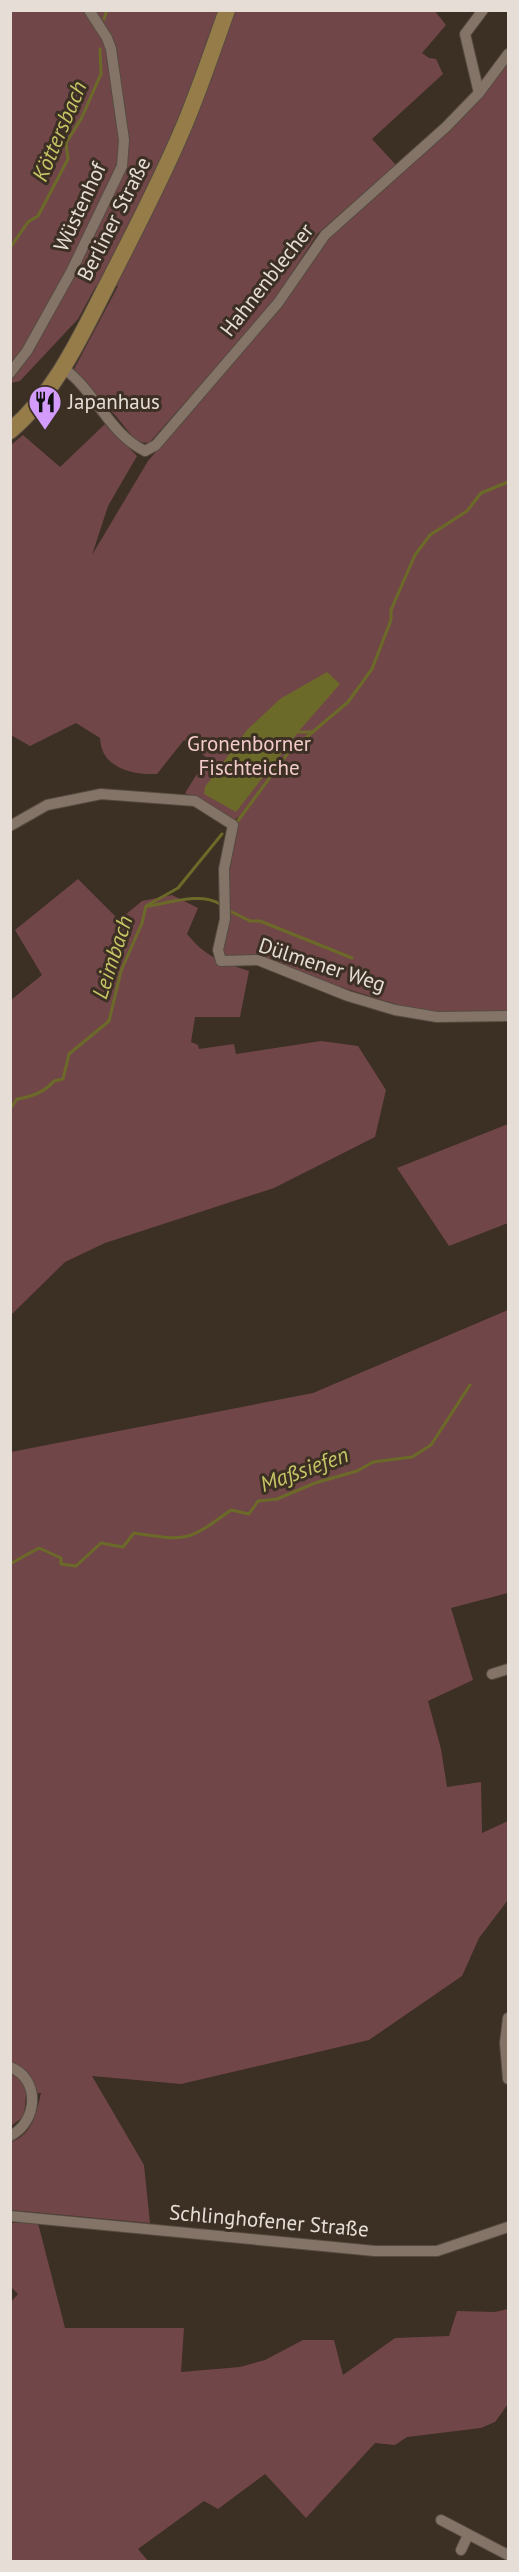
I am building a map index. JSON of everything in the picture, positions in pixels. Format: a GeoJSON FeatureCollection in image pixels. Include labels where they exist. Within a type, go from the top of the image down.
{"type":"FeatureCollection","features":[{"type":"Feature","properties":{"kind":"main road","name":"Berliner Straße"},"geometry":{"type":"LineString","coordinates":[[10,431],[33,408],[63,368],[170,159],[227,10]]}},
{"type":"Feature","properties":{"kind":"street","name":"Wüstenhof"},"geometry":{"type":"LineString","coordinates":[[10,374],[27,351],[66,282],[122,166],[124,141],[111,49],[107,38],[89,10]]}},
{"type":"Feature","properties":{"kind":"street"},"geometry":{"type":"LineString","coordinates":[[479,93],[465,34],[483,10]]}},
{"type":"Feature","properties":{"kind":"street","name":"Hahnenblecher"},"geometry":{"type":"LineString","coordinates":[[63,368],[79,381],[119,432],[137,447],[145,451],[156,445],[278,303],[324,235],[446,127],[479,93],[508,54]]}},
{"type":"Feature","properties":{"kind":"street","name":"Dülmener Weg"},"geometry":{"type":"LineString","coordinates":[[10,826],[47,805],[100,794],[195,801],[233,825],[224,869],[225,919],[218,950],[221,961],[258,960],[348,996],[395,1010],[437,1017],[508,1016]]}},
{"type":"Feature","properties":{"kind":"street"},"geometry":{"type":"LineString","coordinates":[[492,1674],[508,1669]]}},
{"type":"Feature","properties":{"kind":"street"},"geometry":{"type":"LineString","coordinates":[[508,2018],[505,2043],[508,2079]]}},
{"type":"Feature","properties":{"kind":"street"},"geometry":{"type":"LineString","coordinates":[[10,2067],[28,2082],[33,2094],[33,2108],[26,2124],[10,2136]]}},
{"type":"Feature","properties":{"kind":"street","name":"Schlinghofener Straße"},"geometry":{"type":"LineString","coordinates":[[16,2216],[375,2251],[437,2251],[508,2227]]}},
{"type":"Feature","properties":{"kind":"street"},"geometry":{"type":"LineString","coordinates":[[441,2520],[508,2555]]}},
{"type":"Feature","properties":{"kind":"street"},"geometry":{"type":"LineString","coordinates":[[461,2550],[468,2535]]}},
{"type":"Feature","properties":{"kind":"green space"},"geometry":{"type":"Polygon","coordinates":[[[434,10],[446,25],[422,53],[429,58],[436,59],[443,74],[372,139],[396,165],[317,234],[273,303],[149,443],[137,442],[73,371],[118,286],[96,286],[78,319],[20,381],[11,383],[10,11],[434,10]]]}},
{"type":"Feature","properties":{"kind":"green space","name":"Gronenborner Fischteiche"},"geometry":{"type":"Polygon","coordinates":[[[508,61],[508,1012],[437,1017],[267,964],[227,962],[218,950],[238,817],[234,821],[185,793],[207,758],[184,740],[157,774],[147,774],[128,771],[112,763],[102,748],[100,738],[76,723],[30,746],[11,735],[11,445],[23,435],[60,467],[105,424],[137,456],[108,506],[92,555],[148,461],[281,305],[328,237],[454,127],[508,61]]]}},
{"type":"Feature","properties":{"kind":"green space"},"geometry":{"type":"Polygon","coordinates":[[[78,879],[119,920],[142,901],[172,895],[198,908],[187,934],[215,958],[249,971],[240,1017],[195,1017],[191,1042],[198,1045],[199,1049],[234,1044],[236,1054],[321,1041],[358,1046],[386,1090],[375,1137],[274,1188],[105,1243],[65,1262],[11,1315],[11,1000],[42,975],[15,930],[78,879]]]}},
{"type":"Feature","properties":{"kind":"green space"},"geometry":{"type":"Polygon","coordinates":[[[508,1124],[508,1223],[449,1246],[397,1168],[508,1124]]]}},
{"type":"Feature","properties":{"kind":"green space"},"geometry":{"type":"Polygon","coordinates":[[[508,1310],[508,1593],[451,1608],[473,1680],[428,1701],[441,1749],[447,1787],[481,1782],[482,1833],[508,1821],[508,1900],[479,1938],[462,1976],[369,2040],[181,2084],[92,2076],[144,2165],[150,2223],[11,2210],[11,2142],[29,2129],[41,2093],[26,2094],[24,2116],[11,2126],[11,1452],[313,1393],[508,1310]]]}},
{"type":"Feature","properties":{"kind":"green space"},"geometry":{"type":"Polygon","coordinates":[[[11,2223],[38,2223],[65,2328],[184,2328],[181,2372],[240,2367],[265,2360],[303,2340],[334,2340],[343,2375],[395,2338],[449,2336],[457,2311],[495,2312],[508,2309],[508,2404],[495,2422],[481,2428],[407,2437],[395,2445],[375,2443],[306,2518],[265,2474],[218,2509],[204,2501],[138,2549],[148,2561],[11,2561],[10,2303],[18,2294],[11,2287],[11,2223]]]}},
{"type":"Feature","properties":{"kind":"shaded area"},"geometry":{"type":"Polygon","coordinates":[[[327,672],[340,684],[299,731],[236,812],[204,794],[205,787],[247,730],[280,699],[327,672]]]}},
{"type":"Feature","properties":{"kind":"waterway","name":"Köttersbach"},"geometry":{"type":"LineString","coordinates":[[104,19],[107,10]]}},
{"type":"Feature","properties":{"kind":"waterway","name":"Köttersbach"},"geometry":{"type":"LineString","coordinates":[[10,248],[28,222],[38,216],[68,159],[66,143],[81,119],[101,74],[100,49]]}},
{"type":"Feature","properties":{"kind":"waterway","name":"Leimbach"},"geometry":{"type":"LineString","coordinates":[[237,822],[288,753],[348,702],[372,669],[391,620],[391,610],[415,555],[430,535],[467,511],[481,493],[508,482]]}},
{"type":"Feature","properties":{"kind":"waterway","name":"Leimbach"},"geometry":{"type":"LineString","coordinates":[[296,732],[313,732]]}},
{"type":"Feature","properties":{"kind":"waterway","name":"Leimbach"},"geometry":{"type":"LineString","coordinates":[[10,1109],[17,1099],[37,1093],[54,1081],[63,1079],[69,1054],[109,1021],[121,971],[142,923],[146,906],[178,888],[222,834]]}},
{"type":"Feature","properties":{"kind":"waterway"},"geometry":{"type":"LineString","coordinates":[[148,906],[194,899],[204,899],[220,904]]}},
{"type":"Feature","properties":{"kind":"waterway"},"geometry":{"type":"LineString","coordinates":[[232,912],[250,921],[260,921],[352,958]]}},
{"type":"Feature","properties":{"kind":"waterway","name":"Maßsiefen"},"geometry":{"type":"LineString","coordinates":[[10,1564],[39,1548],[61,1558],[61,1564],[76,1566],[101,1543],[123,1547],[134,1533],[177,1538],[186,1536],[205,1528],[231,1510],[249,1514],[258,1501],[277,1499],[315,1483],[357,1471],[373,1462],[412,1457],[431,1445],[470,1385]]}},
{"type":"Feature","properties":{"kind":"place","name":"Japanhaus"},"geometry":{"type":"Point","coordinates":[45,431]}}]}
